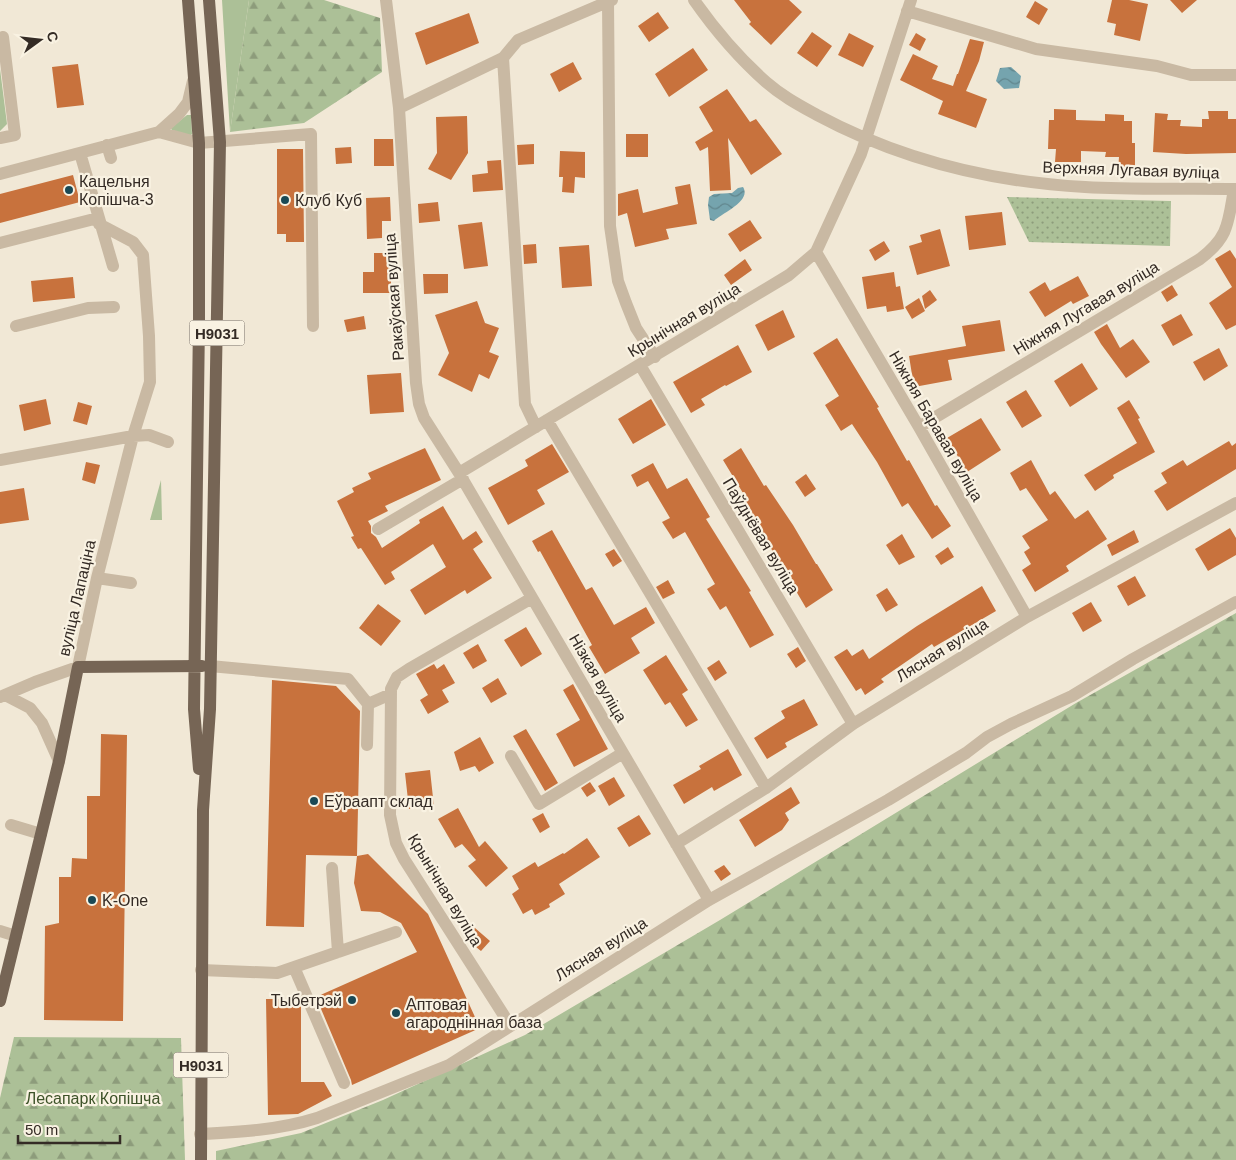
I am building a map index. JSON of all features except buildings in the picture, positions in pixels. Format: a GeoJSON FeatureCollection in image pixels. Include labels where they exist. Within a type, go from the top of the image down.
{"type":"FeatureCollection","features":[{"type":"Feature","properties":{"kind":"main road","name":"Н9031"},"geometry":{"type":"LineString","coordinates":[[188,0],[199,143],[199,321],[194,709],[203,810]]}},
{"type":"Feature","properties":{"kind":"main road","name":"Н9031"},"geometry":{"type":"LineString","coordinates":[[201,1160],[203,810],[210,709],[220,142],[209,0]]}},
{"type":"Feature","properties":{"kind":"main road"},"geometry":{"type":"LineString","coordinates":[[194,78],[215,75]]}},
{"type":"Feature","properties":{"kind":"main road"},"geometry":{"type":"LineString","coordinates":[[78,667],[210,666]]}},
{"type":"Feature","properties":{"kind":"main road","name":"вуліца Лапаціна"},"geometry":{"type":"LineString","coordinates":[[0,1001],[59,761],[78,667]]}},
{"type":"Feature","properties":{"kind":"street","name":"Ракаўская вуліца"},"geometry":{"type":"LineString","coordinates":[[386,0],[399,108],[416,383],[419,404],[424,418],[461,476]]}},
{"type":"Feature","properties":{"kind":"street","name":"Верхняя Лугавая вуліца"},"geometry":{"type":"LineString","coordinates":[[694,0],[717,31],[767,83],[791,101],[831,123],[867,139],[962,170],[1043,184],[1086,188],[1235,189]]}},
{"type":"Feature","properties":{"kind":"street"},"geometry":{"type":"LineString","coordinates":[[399,108],[503,58],[518,40],[610,1],[610,226],[618,281],[636,328],[655,357]]}},
{"type":"Feature","properties":{"kind":"street"},"geometry":{"type":"LineString","coordinates":[[909,5],[1036,49],[1157,66],[1191,76],[1236,75]]}},
{"type":"Feature","properties":{"kind":"street","name":"Крынічная вуліца"},"geometry":{"type":"LineString","coordinates":[[378,529],[547,420],[790,275],[816,252],[867,139],[909,5]]}},
{"type":"Feature","properties":{"kind":"street"},"geometry":{"type":"LineString","coordinates":[[0,138],[15,135],[3,37]]}},
{"type":"Feature","properties":{"kind":"street"},"geometry":{"type":"LineString","coordinates":[[503,58],[525,404],[536,427]]}},
{"type":"Feature","properties":{"kind":"street"},"geometry":{"type":"LineString","coordinates":[[0,174],[80,153],[109,151],[159,132],[179,114],[188,102],[194,78]]}},
{"type":"Feature","properties":{"kind":"street"},"geometry":{"type":"LineString","coordinates":[[159,132],[199,143],[311,134],[313,326]]}},
{"type":"Feature","properties":{"kind":"street"},"geometry":{"type":"LineString","coordinates":[[80,153],[112,266]]}},
{"type":"Feature","properties":{"kind":"street","name":"Ніжняя Лугавая вуліца"},"geometry":{"type":"LineString","coordinates":[[919,427],[1212,250],[1225,232],[1235,189]]}},
{"type":"Feature","properties":{"kind":"street"},"geometry":{"type":"LineString","coordinates":[[0,243],[99,221]]}},
{"type":"Feature","properties":{"kind":"street","name":"вуліца Лапаціна"},"geometry":{"type":"LineString","coordinates":[[78,667],[97,578],[133,436],[150,382],[150,336],[143,255],[133,242],[99,221]]}},
{"type":"Feature","properties":{"kind":"street","name":"Ніжняя Баравая вуліца"},"geometry":{"type":"LineString","coordinates":[[816,252],[919,427],[1027,617]]}},
{"type":"Feature","properties":{"kind":"street"},"geometry":{"type":"LineString","coordinates":[[16,326],[88,308],[114,306]]}},
{"type":"Feature","properties":{"kind":"street","name":"Паўднёвая вуліца"},"geometry":{"type":"LineString","coordinates":[[640,365],[854,724]]}},
{"type":"Feature","properties":{"kind":"street"},"geometry":{"type":"LineString","coordinates":[[547,420],[766,788]]}},
{"type":"Feature","properties":{"kind":"street"},"geometry":{"type":"LineString","coordinates":[[0,460],[133,436],[148,435],[168,442]]}},
{"type":"Feature","properties":{"kind":"street","name":"Нізкая вуліца"},"geometry":{"type":"LineString","coordinates":[[461,476],[709,900]]}},
{"type":"Feature","properties":{"kind":"street","name":"Лясная вуліца"},"geometry":{"type":"LineString","coordinates":[[676,844],[766,788],[854,724],[1027,617],[1236,502]]}},
{"type":"Feature","properties":{"kind":"street"},"geometry":{"type":"LineString","coordinates":[[97,578],[130,582]]}},
{"type":"Feature","properties":{"kind":"street","name":"Крынічная вуліца"},"geometry":{"type":"LineString","coordinates":[[510,1026],[404,859],[396,843],[390,816],[391,689],[397,677],[532,598]]}},
{"type":"Feature","properties":{"kind":"street","name":"Лясная вуліца"},"geometry":{"type":"LineString","coordinates":[[200,1134],[279,1128],[317,1118],[449,1065],[709,900],[888,800],[966,753],[987,737],[1072,696],[1133,659],[1236,602]]}},
{"type":"Feature","properties":{"kind":"street"},"geometry":{"type":"LineString","coordinates":[[210,666],[348,679],[368,704],[367,744]]}},
{"type":"Feature","properties":{"kind":"street"},"geometry":{"type":"LineString","coordinates":[[3,696],[35,682],[78,667]]}},
{"type":"Feature","properties":{"kind":"street"},"geometry":{"type":"LineString","coordinates":[[368,704],[391,694]]}},
{"type":"Feature","properties":{"kind":"street"},"geometry":{"type":"LineString","coordinates":[[3,696],[30,708],[42,722],[59,761]]}},
{"type":"Feature","properties":{"kind":"street"},"geometry":{"type":"LineString","coordinates":[[511,756],[538,804],[623,753]]}},
{"type":"Feature","properties":{"kind":"street"},"geometry":{"type":"LineString","coordinates":[[11,825],[41,834]]}},
{"type":"Feature","properties":{"kind":"street"},"geometry":{"type":"LineString","coordinates":[[332,868],[338,952]]}},
{"type":"Feature","properties":{"kind":"street"},"geometry":{"type":"LineString","coordinates":[[0,931],[16,936]]}},
{"type":"Feature","properties":{"kind":"street"},"geometry":{"type":"LineString","coordinates":[[202,970],[277,973],[396,932]]}},
{"type":"Feature","properties":{"kind":"street"},"geometry":{"type":"LineString","coordinates":[[294,967],[344,1083]]}},
{"type":"Feature","properties":{"kind":"green space"},"geometry":{"type":"Polygon","coordinates":[[[222,0],[249,0],[230,132],[222,0]]]}},
{"type":"Feature","properties":{"kind":"green space"},"geometry":{"type":"Polygon","coordinates":[[[249,0],[324,0],[380,18],[382,72],[304,123],[230,132],[249,0]]]}},
{"type":"Feature","properties":{"kind":"green space"},"geometry":{"type":"Polygon","coordinates":[[[0,69],[7,124],[0,131],[0,69]]]}},
{"type":"Feature","properties":{"kind":"green space"},"geometry":{"type":"Polygon","coordinates":[[[187,115],[191,115],[192,134],[190,136],[172,131],[171,128],[187,115]]]}},
{"type":"Feature","properties":{"kind":"green space"},"geometry":{"type":"Polygon","coordinates":[[[1007,197],[1171,201],[1170,246],[1029,242],[1007,197]]]}},
{"type":"Feature","properties":{"kind":"green space"},"geometry":{"type":"Polygon","coordinates":[[[161,480],[162,520],[150,520],[161,480]]]}},
{"type":"Feature","properties":{"kind":"green space"},"geometry":{"type":"Polygon","coordinates":[[[1236,613],[1236,1160],[216,1160],[216,1151],[301,1133],[383,1100],[525,1035],[720,920],[1076,703],[1236,613]]]}},
{"type":"Feature","properties":{"kind":"green space","name":"Лесапарк Копішча"},"geometry":{"type":"Polygon","coordinates":[[[14,1037],[181,1038],[185,1160],[0,1160],[0,1098],[14,1037]]]}},
{"type":"Feature","properties":{"kind":"water"},"geometry":{"type":"Polygon","coordinates":[[[1011,67],[1021,76],[1019,88],[1004,89],[996,81],[1000,68],[1011,67]]]}},
{"type":"Feature","properties":{"kind":"water"},"geometry":{"type":"Polygon","coordinates":[[[743,187],[745,192],[740,202],[714,221],[710,220],[709,197],[714,194],[732,193],[738,188],[743,187]]]}},
{"type":"Feature","properties":{"kind":"place","name":"Кацельня Копішча-3"},"geometry":{"type":"Point","coordinates":[69,190]}},
{"type":"Feature","properties":{"kind":"place","name":"Клуб Куб"},"geometry":{"type":"Point","coordinates":[285,200]}},
{"type":"Feature","properties":{"kind":"place","name":"Еўраапт склад"},"geometry":{"type":"Point","coordinates":[314,801]}},
{"type":"Feature","properties":{"kind":"place","name":"K-One"},"geometry":{"type":"Point","coordinates":[92,900]}},
{"type":"Feature","properties":{"kind":"place","name":"Тыбетрэй"},"geometry":{"type":"Point","coordinates":[352,1000]}},
{"type":"Feature","properties":{"kind":"place","name":"Аптовая агароднінная база"},"geometry":{"type":"Point","coordinates":[396,1013]}}]}
